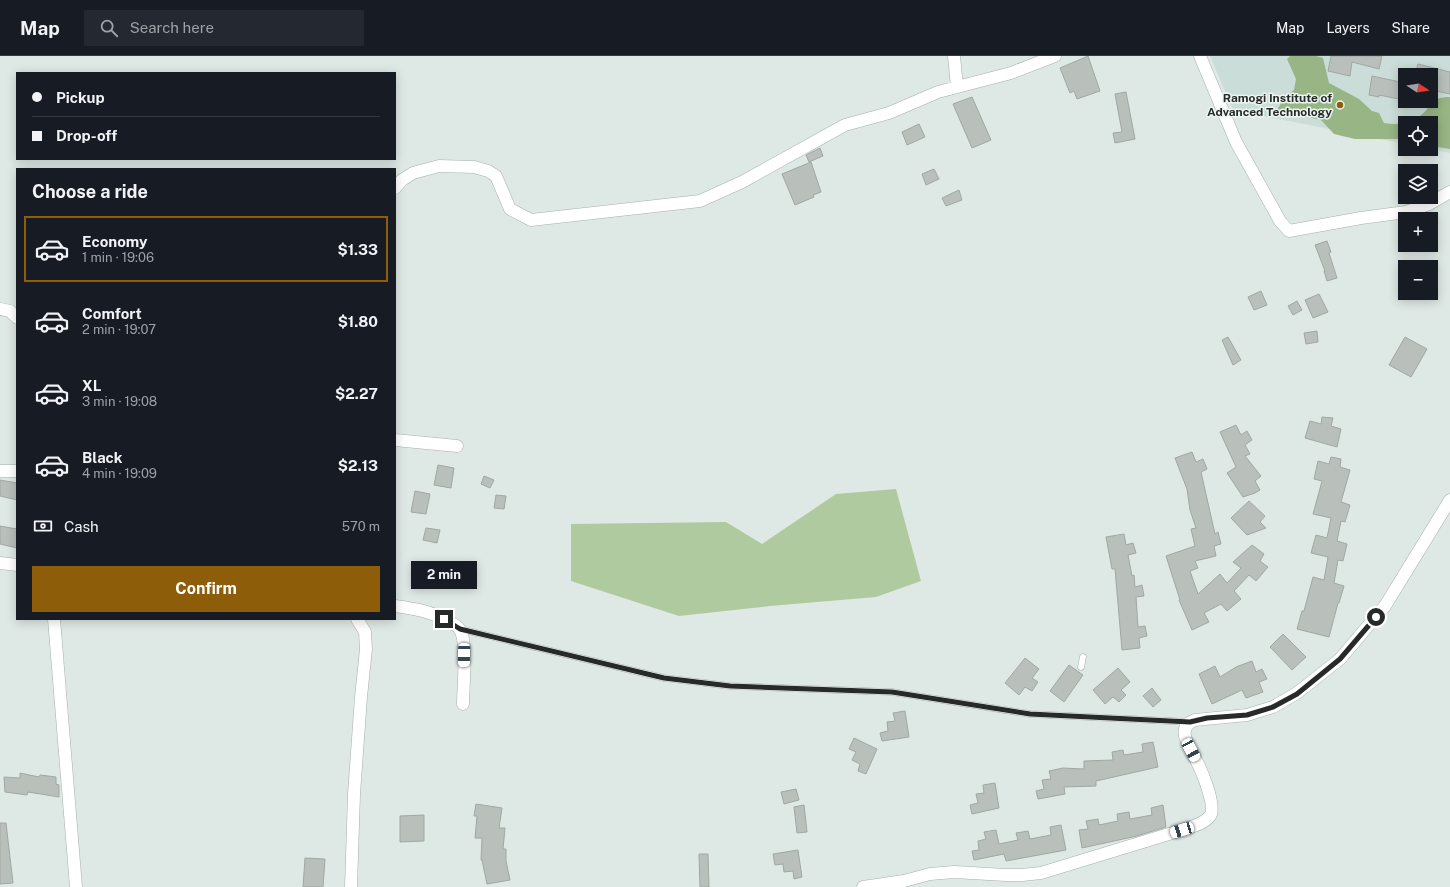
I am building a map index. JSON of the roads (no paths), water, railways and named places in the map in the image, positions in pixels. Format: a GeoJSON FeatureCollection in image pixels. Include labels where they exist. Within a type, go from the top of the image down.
{"type":"FeatureCollection","features":[{"type":"Feature","properties":{"kind":"street"},"geometry":{"type":"LineString","coordinates":[[954,56],[957,87]]}},
{"type":"Feature","properties":{"kind":"street"},"geometry":{"type":"LineString","coordinates":[[396,187],[402,180],[413,173],[439,166],[474,167],[488,171],[496,176],[510,209],[531,220],[700,201],[742,182],[845,125],[889,113],[938,92],[1011,73],[1055,56]]}},
{"type":"Feature","properties":{"kind":"street"},"geometry":{"type":"LineString","coordinates":[[1200,56],[1236,142],[1280,221],[1289,231],[1361,218],[1406,212],[1429,204],[1450,192]]}},
{"type":"Feature","properties":{"kind":"street"},"geometry":{"type":"LineString","coordinates":[[0,310],[10,311],[16,317]]}},
{"type":"Feature","properties":{"kind":"street"},"geometry":{"type":"LineString","coordinates":[[396,440],[457,446]]}},
{"type":"Feature","properties":{"kind":"street"},"geometry":{"type":"LineString","coordinates":[[0,471],[16,471]]}},
{"type":"Feature","properties":{"kind":"street"},"geometry":{"type":"LineString","coordinates":[[863,887],[904,881],[943,872],[1006,875],[1041,873],[1182,830],[1205,821],[1211,813],[1212,805],[1198,765],[1186,740],[1187,725],[1190,722],[1207,718],[1247,715],[1273,707],[1297,694],[1340,659],[1385,606],[1450,500]]}},
{"type":"Feature","properties":{"kind":"street"},"geometry":{"type":"LineString","coordinates":[[0,563],[16,565]]}},
{"type":"Feature","properties":{"kind":"street"},"geometry":{"type":"LineString","coordinates":[[396,606],[420,609],[435,614],[453,623],[460,629],[463,636],[464,655],[463,704]]}},
{"type":"Feature","properties":{"kind":"street"},"geometry":{"type":"LineString","coordinates":[[54,620],[76,887]]}},
{"type":"Feature","properties":{"kind":"street"},"geometry":{"type":"LineString","coordinates":[[351,887],[354,794],[366,649],[365,632],[358,620]]}},
{"type":"Feature","properties":{"kind":"lane"},"geometry":{"type":"LineString","coordinates":[[460,629],[664,678],[730,686],[892,692],[1030,714],[1190,722]]}},
{"type":"Feature","properties":{"kind":"lane"},"geometry":{"type":"LineString","coordinates":[[1081,667],[1083,656]]}},
{"type":"Feature","properties":{"kind":"place","name":"Ramogi Institute of Advanced Technology"},"geometry":{"type":"Point","coordinates":[1340,105]}}]}
